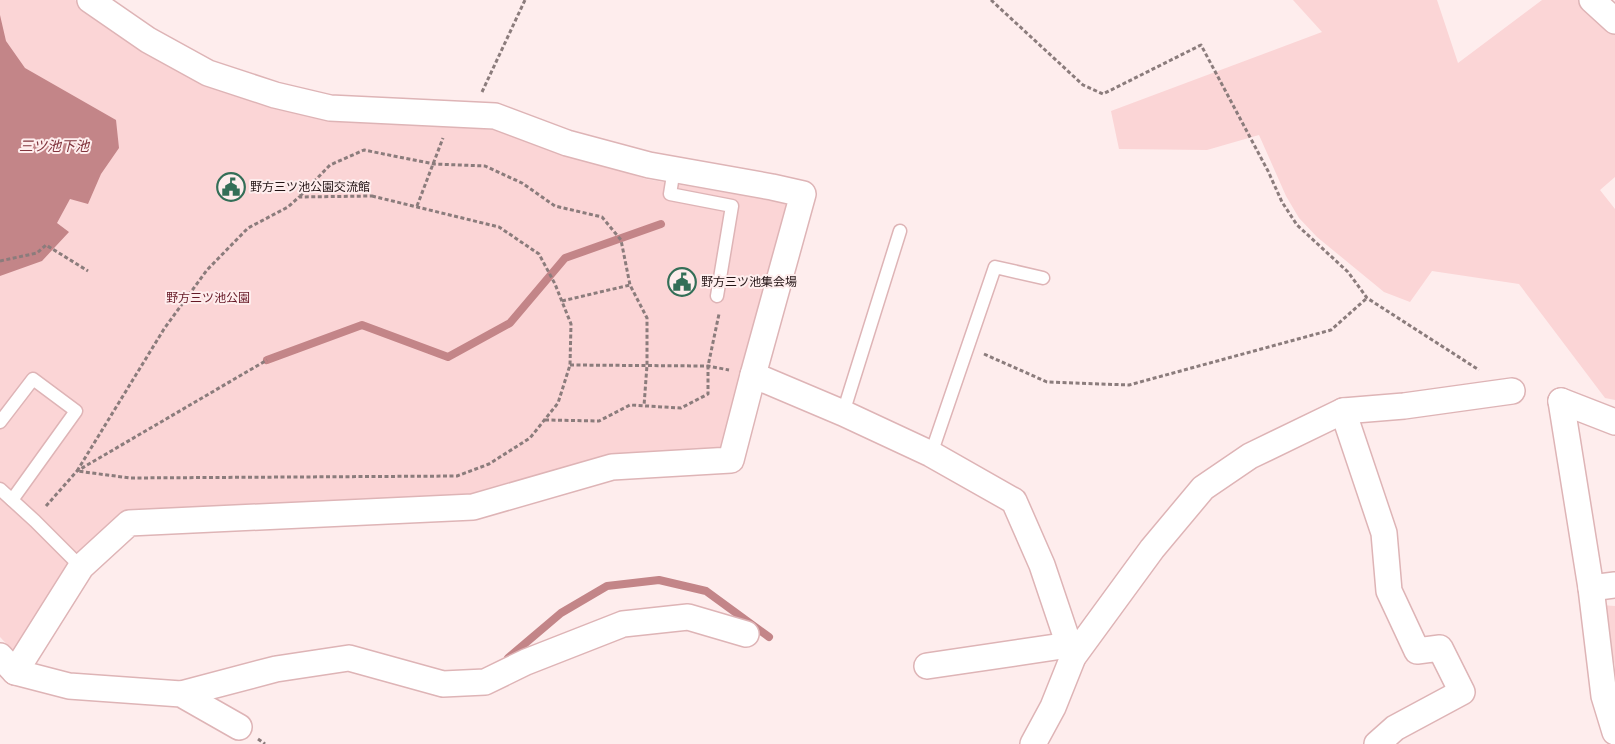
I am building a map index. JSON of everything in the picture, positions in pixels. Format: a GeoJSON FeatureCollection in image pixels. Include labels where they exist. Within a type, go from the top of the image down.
{"type":"FeatureCollection","features":[{"type":"Feature","properties":{"kind":"street"},"geometry":{"type":"LineString","coordinates":[[90,0],[148,40],[208,73],[275,95],[330,108],[495,116],[567,142],[649,165],[803,194],[731,460],[612,467],[473,507],[129,523],[80,567],[8,664],[69,686],[181,694],[276,669],[349,658],[443,684],[485,682],[526,662],[623,624],[688,617],[746,634]]}},
{"type":"Feature","properties":{"kind":"street"},"geometry":{"type":"LineString","coordinates":[[1592,0],[1615,21]]}},
{"type":"Feature","properties":{"kind":"street"},"geometry":{"type":"LineString","coordinates":[[753,375],[843,413],[931,454],[1014,501],[1042,565],[1071,651]]}},
{"type":"Feature","properties":{"kind":"street"},"geometry":{"type":"LineString","coordinates":[[1032,744],[1054,706],[1071,651],[1203,488],[1250,456],[1343,411],[1404,406],[1512,391]]}},
{"type":"Feature","properties":{"kind":"street"},"geometry":{"type":"LineString","coordinates":[[1615,422],[1561,401],[1591,588],[1604,696],[1615,732]]}},
{"type":"Feature","properties":{"kind":"street"},"geometry":{"type":"LineString","coordinates":[[1343,411],[1384,533],[1389,591],[1417,651],[1440,648],[1462,692],[1395,728],[1377,744]]}},
{"type":"Feature","properties":{"kind":"street"},"geometry":{"type":"LineString","coordinates":[[1591,588],[1615,585]]}},
{"type":"Feature","properties":{"kind":"street"},"geometry":{"type":"LineString","coordinates":[[927,666],[1071,651]]}},
{"type":"Feature","properties":{"kind":"street"},"geometry":{"type":"LineString","coordinates":[[181,694],[239,726]]}},
{"type":"Feature","properties":{"kind":"lane"},"geometry":{"type":"LineString","coordinates":[[674,170],[670,194],[732,206],[717,296]]}},
{"type":"Feature","properties":{"kind":"lane"},"geometry":{"type":"LineString","coordinates":[[843,413],[900,231]]}},
{"type":"Feature","properties":{"kind":"lane"},"geometry":{"type":"LineString","coordinates":[[931,454],[995,267],[1044,278]]}},
{"type":"Feature","properties":{"kind":"lane"},"geometry":{"type":"LineString","coordinates":[[0,422],[32,379],[76,411],[12,500]]}},
{"type":"Feature","properties":{"kind":"lane"},"geometry":{"type":"LineString","coordinates":[[0,489],[80,567]]}},
{"type":"Feature","properties":{"kind":"path"},"geometry":{"type":"LineString","coordinates":[[416,206],[434,164],[526,0]]}},
{"type":"Feature","properties":{"kind":"path"},"geometry":{"type":"LineString","coordinates":[[991,0],[1083,85],[1103,94],[1201,45],[1268,171],[1282,202],[1297,224],[1348,272],[1366,298],[1479,371]]}},
{"type":"Feature","properties":{"kind":"path"},"geometry":{"type":"LineString","coordinates":[[43,510],[76,471],[164,328],[207,270],[248,228],[288,207],[330,165],[364,150],[434,164],[485,166],[522,183],[555,206],[602,217],[621,240],[630,285],[647,318],[647,365],[644,406]]}},
{"type":"Feature","properties":{"kind":"path"},"geometry":{"type":"LineString","coordinates":[[76,471],[130,478],[457,476],[489,464],[530,438],[558,403],[570,365],[571,324],[556,284],[539,254],[499,227],[416,206],[372,196],[299,197]]}},
{"type":"Feature","properties":{"kind":"path"},"geometry":{"type":"LineString","coordinates":[[0,261],[37,253],[46,244],[88,271]]}},
{"type":"Feature","properties":{"kind":"path"},"geometry":{"type":"LineString","coordinates":[[562,301],[630,285]]}},
{"type":"Feature","properties":{"kind":"path"},"geometry":{"type":"LineString","coordinates":[[968,347],[1047,382],[1129,385],[1331,330],[1366,298]]}},
{"type":"Feature","properties":{"kind":"path"},"geometry":{"type":"LineString","coordinates":[[544,420],[599,421],[630,405],[681,408],[708,394],[708,366],[720,310]]}},
{"type":"Feature","properties":{"kind":"path"},"geometry":{"type":"LineString","coordinates":[[76,471],[267,360]]}},
{"type":"Feature","properties":{"kind":"path"},"geometry":{"type":"LineString","coordinates":[[570,365],[708,366],[753,375]]}},
{"type":"Feature","properties":{"kind":"green space","name":"野方三ツ池公園"},"geometry":{"type":"Polygon","coordinates":[[[0,0],[75,0],[144,51],[333,117],[496,130],[646,179],[787,203],[723,453],[462,497],[124,510],[68,565],[15,653],[0,637],[0,0]]]}},
{"type":"Feature","properties":{"kind":"green space"},"geometry":{"type":"Polygon","coordinates":[[[1293,0],[1437,0],[1458,63],[1542,0],[1581,0],[1615,32],[1615,177],[1600,190],[1615,209],[1615,400],[1605,398],[1519,284],[1432,271],[1410,302],[1384,292],[1317,237],[1299,218],[1286,196],[1259,135],[1207,150],[1119,149],[1111,111],[1322,32],[1293,0]]]}},
{"type":"Feature","properties":{"kind":"green space"},"geometry":{"type":"Polygon","coordinates":[[[1601,605],[1615,606],[1615,666],[1601,605]]]}},
{"type":"Feature","properties":{"kind":"water","name":"三ツ池下池"},"geometry":{"type":"Polygon","coordinates":[[[0,15],[6,41],[25,68],[116,120],[119,148],[101,174],[88,204],[70,199],[57,223],[69,232],[42,261],[0,276],[0,15]]]}},
{"type":"Feature","properties":{"kind":"waterway"},"geometry":{"type":"LineString","coordinates":[[267,360],[362,325],[448,357],[510,323],[565,258],[661,224]]}},
{"type":"Feature","properties":{"kind":"waterway"},"geometry":{"type":"LineString","coordinates":[[508,658],[561,613],[607,586],[659,580],[706,591],[769,637]]}},
{"type":"Feature","properties":{"kind":"place","name":"野方三ツ池公園交流館"},"geometry":{"type":"Point","coordinates":[231,187]}},
{"type":"Feature","properties":{"kind":"place","name":"野方三ツ池集会場"},"geometry":{"type":"Point","coordinates":[682,282]}}]}
